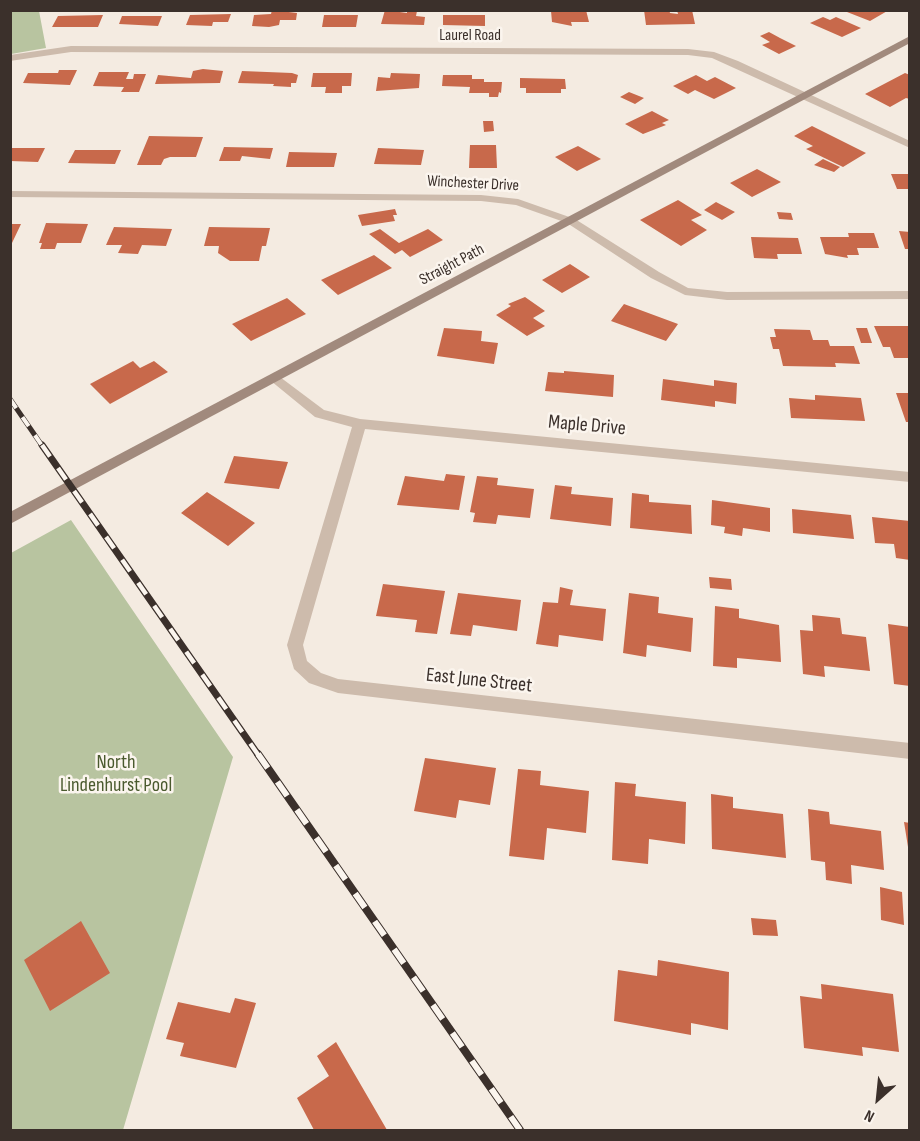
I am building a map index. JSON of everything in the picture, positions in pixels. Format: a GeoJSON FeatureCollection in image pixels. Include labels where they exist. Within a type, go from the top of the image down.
{"type":"FeatureCollection","features":[{"type":"Feature","properties":{"kind":"main road","name":"Straight Path"},"geometry":{"type":"LineString","coordinates":[[10,519],[909,39]]}},
{"type":"Feature","properties":{"kind":"street","name":"Laurel Road"},"geometry":{"type":"LineString","coordinates":[[10,58],[71,49],[688,52],[714,56],[735,63],[909,145]]}},
{"type":"Feature","properties":{"kind":"street","name":"Winchester Drive"},"geometry":{"type":"LineString","coordinates":[[10,194],[481,198],[518,202],[571,221],[655,275],[686,291],[727,296],[909,295]]}},
{"type":"Feature","properties":{"kind":"street","name":"Maple Drive"},"geometry":{"type":"LineString","coordinates":[[276,378],[320,414],[360,424],[909,477]]}},
{"type":"Feature","properties":{"kind":"street","name":"East June Street"},"geometry":{"type":"LineString","coordinates":[[360,424],[295,645],[300,664],[315,678],[338,686],[909,751]]}},
{"type":"Feature","properties":{"kind":"green space"},"geometry":{"type":"Polygon","coordinates":[[[11,10],[39,11],[46,48],[11,54],[11,10]]]}},
{"type":"Feature","properties":{"kind":"green space","name":"North Lindenhurst Pool"},"geometry":{"type":"Polygon","coordinates":[[[71,520],[233,757],[123,1130],[11,1130],[11,553],[71,520]]]}},
{"type":"Feature","properties":{"kind":"building"},"geometry":{"type":"Polygon","coordinates":[[[272,10],[297,13],[296,20],[280,20],[279,25],[269,27],[252,26],[254,15],[271,14],[272,10]]]}},
{"type":"Feature","properties":{"kind":"building"},"geometry":{"type":"Polygon","coordinates":[[[385,10],[407,13],[407,11],[417,11],[416,16],[425,17],[424,25],[381,24],[385,10]]]}},
{"type":"Feature","properties":{"kind":"building"},"geometry":{"type":"Polygon","coordinates":[[[586,10],[589,22],[571,22],[572,26],[552,22],[551,11],[586,10]]]}},
{"type":"Feature","properties":{"kind":"building"},"geometry":{"type":"Polygon","coordinates":[[[644,10],[669,10],[670,13],[678,14],[677,10],[692,10],[695,24],[646,25],[644,10]]]}},
{"type":"Feature","properties":{"kind":"building"},"geometry":{"type":"Polygon","coordinates":[[[850,10],[889,10],[870,21],[847,12],[850,10]]]}},
{"type":"Feature","properties":{"kind":"building"},"geometry":{"type":"Polygon","coordinates":[[[231,14],[228,22],[213,22],[212,26],[186,25],[190,15],[231,14]]]}},
{"type":"Feature","properties":{"kind":"building"},"geometry":{"type":"Polygon","coordinates":[[[103,15],[98,27],[52,27],[58,16],[103,15]]]}},
{"type":"Feature","properties":{"kind":"building"},"geometry":{"type":"Polygon","coordinates":[[[324,15],[358,15],[356,27],[322,27],[324,15]]]}},
{"type":"Feature","properties":{"kind":"building"},"geometry":{"type":"Polygon","coordinates":[[[443,15],[485,15],[485,26],[443,25],[443,15]]]}},
{"type":"Feature","properties":{"kind":"building"},"geometry":{"type":"Polygon","coordinates":[[[122,16],[162,16],[158,26],[119,24],[122,16]]]}},
{"type":"Feature","properties":{"kind":"building"},"geometry":{"type":"Polygon","coordinates":[[[823,17],[830,20],[836,17],[861,28],[842,37],[810,23],[823,17]]]}},
{"type":"Feature","properties":{"kind":"building"},"geometry":{"type":"Polygon","coordinates":[[[769,32],[796,46],[779,54],[762,45],[770,42],[760,36],[769,32]]]}},
{"type":"Feature","properties":{"kind":"building"},"geometry":{"type":"Polygon","coordinates":[[[203,69],[223,71],[220,83],[155,84],[158,75],[191,78],[193,71],[203,69]]]}},
{"type":"Feature","properties":{"kind":"building"},"geometry":{"type":"Polygon","coordinates":[[[59,70],[77,70],[70,85],[23,83],[28,73],[58,73],[59,70]]]}},
{"type":"Feature","properties":{"kind":"building"},"geometry":{"type":"Polygon","coordinates":[[[242,71],[298,75],[296,83],[291,83],[291,87],[273,86],[274,84],[238,83],[242,71]]]}},
{"type":"Feature","properties":{"kind":"building"},"geometry":{"type":"Polygon","coordinates":[[[99,72],[129,72],[126,79],[133,79],[134,74],[146,74],[139,92],[121,92],[124,87],[93,86],[99,72]]]}},
{"type":"Feature","properties":{"kind":"building"},"geometry":{"type":"Polygon","coordinates":[[[313,73],[352,73],[351,86],[342,86],[342,93],[325,93],[326,87],[311,87],[313,73]]]}},
{"type":"Feature","properties":{"kind":"building"},"geometry":{"type":"Polygon","coordinates":[[[391,73],[420,74],[419,88],[376,91],[378,77],[390,78],[391,73]]]}},
{"type":"Feature","properties":{"kind":"building"},"geometry":{"type":"Polygon","coordinates":[[[905,73],[910,75],[910,99],[906,98],[890,107],[865,94],[905,73]]]}},
{"type":"Feature","properties":{"kind":"building"},"geometry":{"type":"Polygon","coordinates":[[[443,75],[472,75],[472,79],[484,79],[484,82],[502,82],[501,93],[499,92],[498,97],[489,97],[489,93],[469,93],[470,87],[442,86],[443,75]]]}},
{"type":"Feature","properties":{"kind":"building"},"geometry":{"type":"Polygon","coordinates":[[[696,75],[707,81],[715,77],[736,88],[714,99],[695,90],[688,94],[673,86],[696,75]]]}},
{"type":"Feature","properties":{"kind":"building"},"geometry":{"type":"Polygon","coordinates":[[[520,78],[565,79],[566,89],[561,89],[561,93],[526,93],[526,88],[520,88],[520,78]]]}},
{"type":"Feature","properties":{"kind":"building"},"geometry":{"type":"Polygon","coordinates":[[[629,92],[644,98],[635,104],[620,97],[629,92]]]}},
{"type":"Feature","properties":{"kind":"building"},"geometry":{"type":"Polygon","coordinates":[[[652,111],[669,120],[662,123],[666,125],[643,134],[625,124],[652,111]]]}},
{"type":"Feature","properties":{"kind":"building"},"geometry":{"type":"Polygon","coordinates":[[[483,121],[493,121],[494,131],[484,132],[483,121]]]}},
{"type":"Feature","properties":{"kind":"building"},"geometry":{"type":"Polygon","coordinates":[[[812,126],[866,153],[843,167],[806,149],[813,146],[794,136],[812,126]]]}},
{"type":"Feature","properties":{"kind":"building"},"geometry":{"type":"Polygon","coordinates":[[[149,136],[203,137],[196,157],[170,157],[164,159],[161,165],[137,165],[149,136]]]}},
{"type":"Feature","properties":{"kind":"building"},"geometry":{"type":"Polygon","coordinates":[[[470,145],[496,145],[497,168],[469,168],[470,145]]]}},
{"type":"Feature","properties":{"kind":"building"},"geometry":{"type":"Polygon","coordinates":[[[578,146],[601,159],[577,171],[555,157],[578,146]]]}},
{"type":"Feature","properties":{"kind":"building"},"geometry":{"type":"Polygon","coordinates":[[[224,147],[273,148],[270,159],[242,156],[240,161],[219,161],[224,147]]]}},
{"type":"Feature","properties":{"kind":"building"},"geometry":{"type":"Polygon","coordinates":[[[10,148],[45,148],[38,162],[10,161],[10,148]]]}},
{"type":"Feature","properties":{"kind":"building"},"geometry":{"type":"Polygon","coordinates":[[[378,148],[424,150],[421,165],[374,164],[378,148]]]}},
{"type":"Feature","properties":{"kind":"building"},"geometry":{"type":"Polygon","coordinates":[[[75,150],[121,150],[115,164],[68,163],[75,150]]]}},
{"type":"Feature","properties":{"kind":"building"},"geometry":{"type":"Polygon","coordinates":[[[289,152],[337,153],[334,167],[286,167],[289,152]]]}},
{"type":"Feature","properties":{"kind":"building"},"geometry":{"type":"Polygon","coordinates":[[[823,159],[840,167],[834,172],[814,165],[823,159]]]}},
{"type":"Feature","properties":{"kind":"building"},"geometry":{"type":"Polygon","coordinates":[[[757,169],[781,182],[752,197],[730,183],[757,169]]]}},
{"type":"Feature","properties":{"kind":"building"},"geometry":{"type":"Polygon","coordinates":[[[891,174],[910,174],[910,189],[897,189],[891,174]]]}},
{"type":"Feature","properties":{"kind":"building"},"geometry":{"type":"Polygon","coordinates":[[[678,200],[702,215],[691,220],[707,230],[681,246],[640,220],[678,200]]]}},
{"type":"Feature","properties":{"kind":"building"},"geometry":{"type":"Polygon","coordinates":[[[716,202],[735,212],[722,220],[704,210],[716,202]]]}},
{"type":"Feature","properties":{"kind":"building"},"geometry":{"type":"Polygon","coordinates":[[[395,209],[397,215],[393,215],[395,221],[362,226],[358,215],[395,209]]]}},
{"type":"Feature","properties":{"kind":"building"},"geometry":{"type":"Polygon","coordinates":[[[777,212],[791,213],[793,220],[779,219],[777,212]]]}},
{"type":"Feature","properties":{"kind":"building"},"geometry":{"type":"Polygon","coordinates":[[[46,223],[88,224],[81,243],[57,243],[55,249],[40,249],[42,243],[39,243],[46,223]]]}},
{"type":"Feature","properties":{"kind":"building"},"geometry":{"type":"Polygon","coordinates":[[[10,224],[21,224],[12,243],[10,242],[10,224]]]}},
{"type":"Feature","properties":{"kind":"building"},"geometry":{"type":"Polygon","coordinates":[[[114,227],[172,229],[166,246],[142,245],[138,254],[118,253],[122,245],[106,245],[114,227]]]}},
{"type":"Feature","properties":{"kind":"building"},"geometry":{"type":"Polygon","coordinates":[[[209,227],[270,228],[266,246],[262,246],[259,261],[230,261],[218,253],[219,246],[204,246],[209,227]]]}},
{"type":"Feature","properties":{"kind":"building"},"geometry":{"type":"Polygon","coordinates":[[[380,229],[399,243],[428,229],[443,240],[410,257],[402,250],[395,254],[369,234],[380,229]]]}},
{"type":"Feature","properties":{"kind":"building"},"geometry":{"type":"Polygon","coordinates":[[[899,231],[910,232],[910,249],[905,249],[899,231]]]}},
{"type":"Feature","properties":{"kind":"building"},"geometry":{"type":"Polygon","coordinates":[[[848,233],[874,233],[879,248],[857,248],[859,255],[847,255],[848,258],[825,254],[820,237],[849,237],[848,233]]]}},
{"type":"Feature","properties":{"kind":"building"},"geometry":{"type":"Polygon","coordinates":[[[751,237],[798,238],[802,254],[777,254],[778,259],[754,258],[751,237]]]}},
{"type":"Feature","properties":{"kind":"building"},"geometry":{"type":"Polygon","coordinates":[[[374,255],[392,268],[338,295],[321,280],[374,255]]]}},
{"type":"Feature","properties":{"kind":"building"},"geometry":{"type":"Polygon","coordinates":[[[570,264],[590,277],[562,293],[542,280],[570,264]]]}},
{"type":"Feature","properties":{"kind":"building"},"geometry":{"type":"Polygon","coordinates":[[[525,297],[545,311],[533,318],[545,326],[527,336],[496,315],[511,306],[508,304],[525,297]]]}},
{"type":"Feature","properties":{"kind":"building"},"geometry":{"type":"Polygon","coordinates":[[[287,298],[306,314],[251,341],[232,324],[287,298]]]}},
{"type":"Feature","properties":{"kind":"building"},"geometry":{"type":"Polygon","coordinates":[[[624,304],[678,324],[666,341],[611,321],[624,304]]]}},
{"type":"Feature","properties":{"kind":"building"},"geometry":{"type":"Polygon","coordinates":[[[874,326],[910,326],[910,358],[894,358],[890,347],[883,347],[874,326]]]}},
{"type":"Feature","properties":{"kind":"building"},"geometry":{"type":"Polygon","coordinates":[[[444,328],[482,331],[481,341],[498,343],[494,364],[437,356],[444,328]]]}},
{"type":"Feature","properties":{"kind":"building"},"geometry":{"type":"Polygon","coordinates":[[[856,328],[867,328],[872,343],[861,343],[856,328]]]}},
{"type":"Feature","properties":{"kind":"building"},"geometry":{"type":"Polygon","coordinates":[[[774,329],[810,330],[813,340],[828,340],[830,346],[854,346],[860,364],[835,363],[836,367],[783,366],[779,349],[773,349],[770,337],[776,337],[774,329]]]}},
{"type":"Feature","properties":{"kind":"building"},"geometry":{"type":"Polygon","coordinates":[[[133,361],[140,368],[154,361],[168,372],[110,404],[90,384],[133,361]]]}},
{"type":"Feature","properties":{"kind":"building"},"geometry":{"type":"Polygon","coordinates":[[[564,371],[614,375],[613,397],[545,391],[548,372],[564,373],[564,371]]]}},
{"type":"Feature","properties":{"kind":"building"},"geometry":{"type":"Polygon","coordinates":[[[663,379],[714,386],[714,380],[737,383],[736,404],[715,401],[715,407],[661,400],[663,379]]]}},
{"type":"Feature","properties":{"kind":"building"},"geometry":{"type":"Polygon","coordinates":[[[896,393],[910,393],[910,422],[906,422],[896,393]]]}},
{"type":"Feature","properties":{"kind":"building"},"geometry":{"type":"Polygon","coordinates":[[[815,395],[861,398],[865,421],[791,418],[789,398],[815,400],[815,395]]]}},
{"type":"Feature","properties":{"kind":"building"},"geometry":{"type":"Polygon","coordinates":[[[234,456],[288,462],[279,489],[224,483],[234,456]]]}},
{"type":"Feature","properties":{"kind":"building"},"geometry":{"type":"Polygon","coordinates":[[[446,474],[465,476],[459,510],[397,505],[405,476],[444,481],[446,474]]]}},
{"type":"Feature","properties":{"kind":"building"},"geometry":{"type":"Polygon","coordinates":[[[477,476],[498,478],[497,485],[534,489],[530,518],[498,515],[496,524],[473,522],[475,513],[470,512],[477,476]]]}},
{"type":"Feature","properties":{"kind":"building"},"geometry":{"type":"Polygon","coordinates":[[[555,485],[572,487],[571,494],[613,498],[611,526],[550,519],[555,485]]]}},
{"type":"Feature","properties":{"kind":"building"},"geometry":{"type":"Polygon","coordinates":[[[207,492],[255,523],[228,546],[181,513],[207,492]]]}},
{"type":"Feature","properties":{"kind":"building"},"geometry":{"type":"Polygon","coordinates":[[[632,493],[649,495],[649,502],[691,505],[692,534],[630,528],[632,493]]]}},
{"type":"Feature","properties":{"kind":"building"},"geometry":{"type":"Polygon","coordinates":[[[712,500],[770,508],[770,532],[743,528],[742,536],[724,533],[725,527],[711,525],[712,500]]]}},
{"type":"Feature","properties":{"kind":"building"},"geometry":{"type":"Polygon","coordinates":[[[792,509],[851,515],[854,539],[793,533],[792,509]]]}},
{"type":"Feature","properties":{"kind":"building"},"geometry":{"type":"Polygon","coordinates":[[[872,517],[910,521],[910,560],[896,558],[894,544],[875,543],[872,517]]]}},
{"type":"Feature","properties":{"kind":"building"},"geometry":{"type":"Polygon","coordinates":[[[709,577],[731,579],[732,590],[710,588],[709,577]]]}},
{"type":"Feature","properties":{"kind":"building"},"geometry":{"type":"Polygon","coordinates":[[[383,584],[445,591],[437,634],[415,632],[417,620],[376,616],[383,584]]]}},
{"type":"Feature","properties":{"kind":"building"},"geometry":{"type":"Polygon","coordinates":[[[560,587],[573,590],[570,605],[606,609],[603,641],[559,635],[558,647],[536,644],[543,602],[558,603],[560,587]]]}},
{"type":"Feature","properties":{"kind":"building"},"geometry":{"type":"Polygon","coordinates":[[[458,593],[521,600],[517,631],[473,625],[471,636],[450,634],[458,593]]]}},
{"type":"Feature","properties":{"kind":"building"},"geometry":{"type":"Polygon","coordinates":[[[629,593],[659,597],[658,613],[693,618],[691,652],[647,645],[646,657],[623,653],[629,593]]]}},
{"type":"Feature","properties":{"kind":"building"},"geometry":{"type":"Polygon","coordinates":[[[715,606],[739,609],[739,618],[779,625],[781,662],[737,658],[737,668],[713,666],[715,606]]]}},
{"type":"Feature","properties":{"kind":"building"},"geometry":{"type":"Polygon","coordinates":[[[812,615],[840,618],[842,634],[866,637],[870,671],[824,666],[825,677],[803,674],[800,630],[813,631],[812,615]]]}},
{"type":"Feature","properties":{"kind":"building"},"geometry":{"type":"Polygon","coordinates":[[[888,624],[910,627],[910,686],[894,684],[888,624]]]}},
{"type":"Feature","properties":{"kind":"building"},"geometry":{"type":"Polygon","coordinates":[[[425,758],[496,768],[490,805],[459,800],[456,818],[414,811],[425,758]]]}},
{"type":"Feature","properties":{"kind":"building"},"geometry":{"type":"Polygon","coordinates":[[[518,769],[541,771],[540,785],[589,791],[586,833],[547,828],[544,860],[509,856],[518,769]]]}},
{"type":"Feature","properties":{"kind":"building"},"geometry":{"type":"Polygon","coordinates":[[[615,782],[636,784],[635,796],[686,802],[685,844],[649,839],[648,864],[612,860],[615,782]]]}},
{"type":"Feature","properties":{"kind":"building"},"geometry":{"type":"Polygon","coordinates":[[[711,794],[733,797],[733,808],[783,814],[786,858],[712,849],[711,794]]]}},
{"type":"Feature","properties":{"kind":"building"},"geometry":{"type":"Polygon","coordinates":[[[808,809],[829,812],[830,824],[881,831],[884,870],[851,865],[852,884],[826,880],[825,862],[811,860],[808,809]]]}},
{"type":"Feature","properties":{"kind":"building"},"geometry":{"type":"Polygon","coordinates":[[[904,822],[910,823],[910,847],[908,847],[904,822]]]}},
{"type":"Feature","properties":{"kind":"building"},"geometry":{"type":"Polygon","coordinates":[[[880,887],[902,892],[904,925],[881,920],[880,887]]]}},
{"type":"Feature","properties":{"kind":"building"},"geometry":{"type":"Polygon","coordinates":[[[751,918],[776,920],[778,936],[753,935],[751,918]]]}},
{"type":"Feature","properties":{"kind":"building"},"geometry":{"type":"Polygon","coordinates":[[[81,921],[110,973],[50,1011],[24,960],[81,921]]]}},
{"type":"Feature","properties":{"kind":"building"},"geometry":{"type":"Polygon","coordinates":[[[658,960],[729,972],[728,1030],[691,1023],[691,1035],[614,1021],[618,970],[657,976],[658,960]]]}},
{"type":"Feature","properties":{"kind":"building"},"geometry":{"type":"Polygon","coordinates":[[[821,984],[893,994],[899,1052],[862,1047],[863,1056],[804,1048],[800,996],[822,999],[821,984]]]}},
{"type":"Feature","properties":{"kind":"building"},"geometry":{"type":"Polygon","coordinates":[[[235,998],[256,1003],[236,1068],[180,1056],[184,1043],[166,1039],[178,1002],[230,1013],[235,998]]]}},
{"type":"Feature","properties":{"kind":"building"},"geometry":{"type":"Polygon","coordinates":[[[336,1042],[387,1130],[314,1130],[297,1098],[329,1076],[317,1056],[336,1042]]]}},
{"type":"Feature","properties":{"kind":"railway"},"geometry":{"type":"LineString","coordinates":[[10,399],[43,447]]}},
{"type":"Feature","properties":{"kind":"railway"},"geometry":{"type":"LineString","coordinates":[[42,445],[259,756]]}},
{"type":"Feature","properties":{"kind":"railway"},"geometry":{"type":"LineString","coordinates":[[258,754],[520,1130]]}}]}
